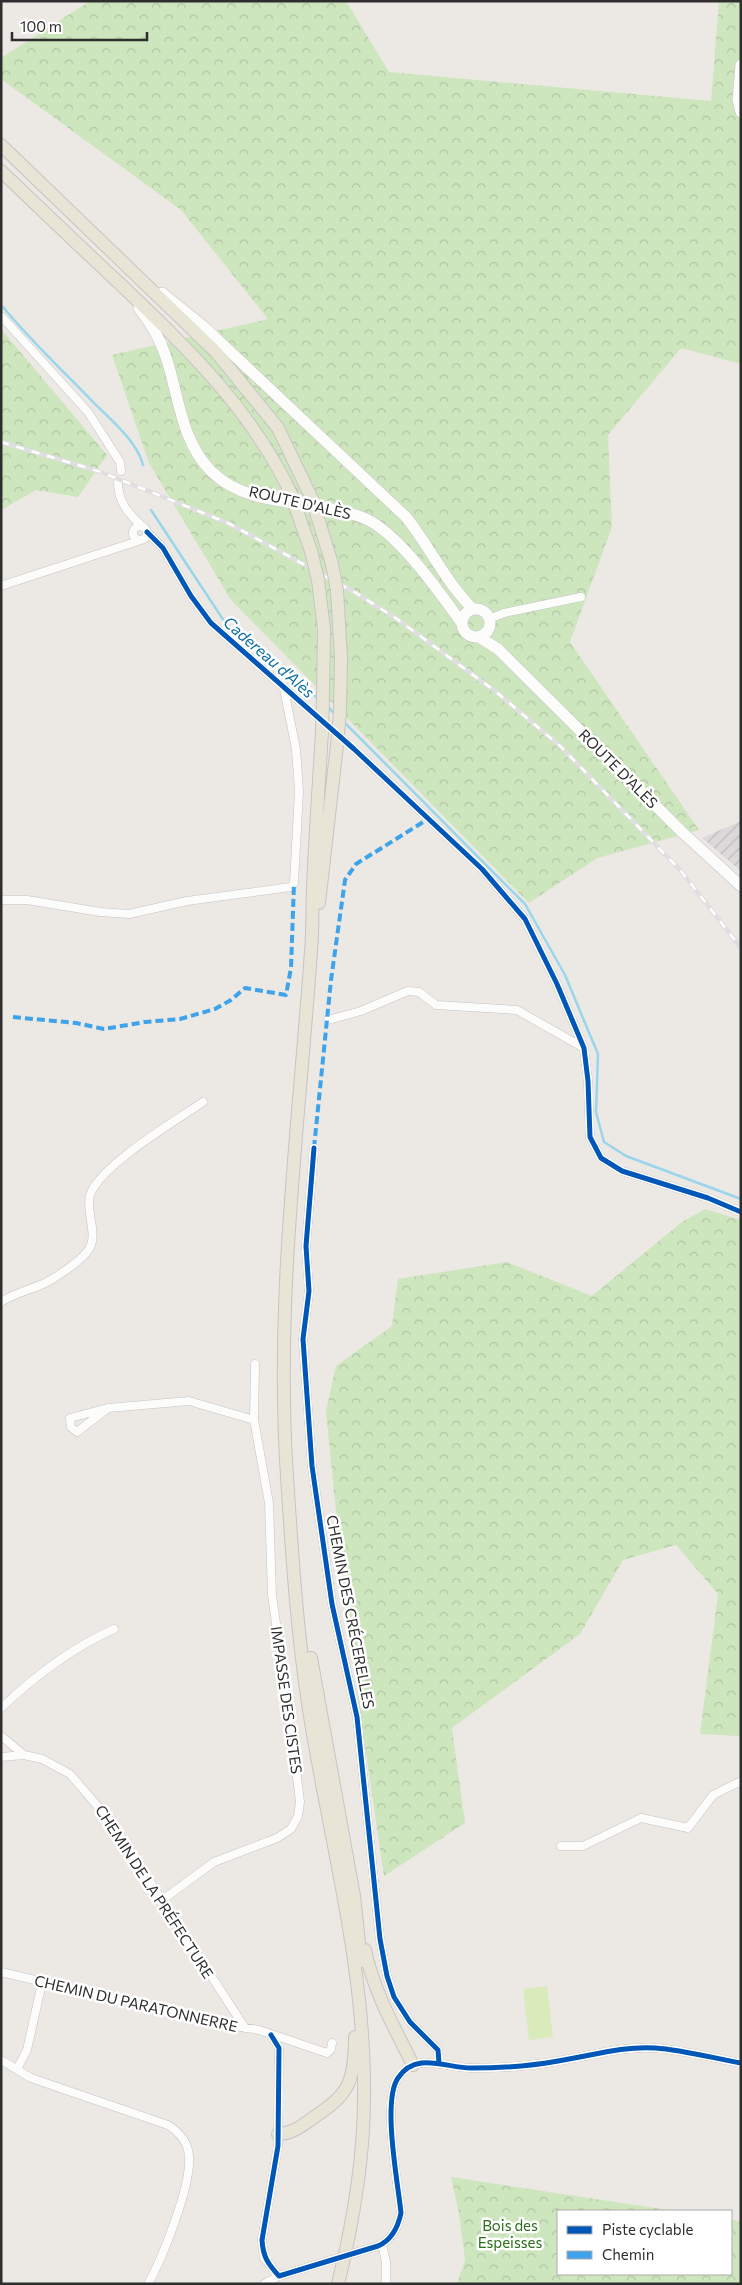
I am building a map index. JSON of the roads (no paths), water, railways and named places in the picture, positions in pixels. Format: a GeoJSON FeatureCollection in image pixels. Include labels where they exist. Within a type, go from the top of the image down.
{"type":"FeatureCollection","features":[{"type":"Feature","properties":{"kind":"main road"},"geometry":{"type":"LineString","coordinates":[[741,65],[738,100],[741,112]]}},
{"type":"Feature","properties":{"kind":"main road"},"geometry":{"type":"LineString","coordinates":[[1,145],[216,352],[262,407],[288,446],[314,507],[332,564],[337,590],[341,658],[337,745],[322,884],[312,948]]}},
{"type":"Feature","properties":{"kind":"main road"},"geometry":{"type":"LineString","coordinates":[[1,171],[172,333],[237,406],[266,447],[295,503],[311,551],[318,580],[324,629],[322,732],[312,948],[292,1192],[284,1380],[286,1472],[296,1578],[370,1974],[380,2000],[413,2065]]}},
{"type":"Feature","properties":{"kind":"main road"},"geometry":{"type":"LineString","coordinates":[[127,265],[203,326],[406,517],[424,540],[454,588],[473,609]]}},
{"type":"Feature","properties":{"kind":"main road","name":"ROUTE D'ALÈS"},"geometry":{"type":"LineString","coordinates":[[126,290],[152,324],[159,339],[189,440],[196,453],[213,473],[242,490],[275,500],[352,514],[376,525],[395,541],[462,622]]}},
{"type":"Feature","properties":{"kind":"main road"},"geometry":{"type":"LineString","coordinates":[[473,609],[481,610],[489,624],[479,637],[466,634],[462,622],[465,614],[473,609]]}},
{"type":"Feature","properties":{"kind":"main road","name":"ROUTE D'ALÈS"},"geometry":{"type":"LineString","coordinates":[[489,624],[498,649]]}},
{"type":"Feature","properties":{"kind":"main road","name":"ROUTE D'ALÈS"},"geometry":{"type":"LineString","coordinates":[[479,637],[498,649],[682,832],[741,886]]}},
{"type":"Feature","properties":{"kind":"main road"},"geometry":{"type":"LineString","coordinates":[[296,1578],[296,1600],[309,1708],[356,1980],[363,2063],[362,2141],[355,2208],[338,2284]]}},
{"type":"Feature","properties":{"kind":"main road"},"geometry":{"type":"LineString","coordinates":[[346,2284],[363,2202],[369,2149],[372,2090],[369,2030],[354,1896]]}},
{"type":"Feature","properties":{"kind":"main road"},"geometry":{"type":"LineString","coordinates":[[278,2134],[290,2132],[303,2125],[336,2102],[346,2088],[354,2059],[356,1980]]}},
{"type":"Feature","properties":{"kind":"street"},"geometry":{"type":"LineString","coordinates":[[1,316],[88,412],[120,462],[121,471]]}},
{"type":"Feature","properties":{"kind":"street"},"geometry":{"type":"LineString","coordinates":[[118,482],[119,498],[140,534],[154,540],[163,548],[211,623],[307,708]]}},
{"type":"Feature","properties":{"kind":"street"},"geometry":{"type":"LineString","coordinates":[[1,586],[128,542],[140,534]]}},
{"type":"Feature","properties":{"kind":"street"},"geometry":{"type":"LineString","coordinates":[[489,624],[504,613],[581,597]]}},
{"type":"Feature","properties":{"kind":"street"},"geometry":{"type":"LineString","coordinates":[[1,900],[27,900],[100,912],[129,914],[187,901],[290,887],[294,883],[299,791],[296,750],[284,689]]}},
{"type":"Feature","properties":{"kind":"street"},"geometry":{"type":"LineString","coordinates":[[354,750],[482,869],[525,919],[557,984],[584,1048],[588,1081],[590,1137],[601,1158],[622,1171],[708,1198],[741,1212]]}},
{"type":"Feature","properties":{"kind":"street"},"geometry":{"type":"LineString","coordinates":[[328,1020],[360,1011],[408,991],[419,992],[436,1005],[517,1010],[584,1048]]}},
{"type":"Feature","properties":{"kind":"street"},"geometry":{"type":"LineString","coordinates":[[1,1302],[45,1283],[87,1253],[94,1237],[88,1210],[91,1193],[106,1172],[130,1153],[204,1102]]}},
{"type":"Feature","properties":{"kind":"street","name":"CHEMIN DES CRÉCERELLES"},"geometry":{"type":"LineString","coordinates":[[314,1148],[306,1246],[309,1291],[303,1339],[312,1466],[332,1604],[357,1717],[380,1939],[387,1976],[394,1997],[410,2022],[438,2050],[439,2063]]}},
{"type":"Feature","properties":{"kind":"street","name":"IMPASSE DES CISTES"},"geometry":{"type":"LineString","coordinates":[[161,1901],[214,1862],[284,1834],[290,1829],[298,1816],[300,1802],[272,1594],[269,1503],[254,1420],[255,1364]]}},
{"type":"Feature","properties":{"kind":"street"},"geometry":{"type":"LineString","coordinates":[[108,1408],[77,1432],[71,1427],[70,1418],[108,1408],[189,1400],[254,1420]]}},
{"type":"Feature","properties":{"kind":"street"},"geometry":{"type":"LineString","coordinates":[[1,1708],[48,1667],[90,1640],[114,1629]]}},
{"type":"Feature","properties":{"kind":"street","name":"CHEMIN DE LA PRÉFECTURE"},"geometry":{"type":"LineString","coordinates":[[1,1736],[24,1756],[42,1759],[70,1774],[112,1823],[245,2028]]}},
{"type":"Feature","properties":{"kind":"street"},"geometry":{"type":"LineString","coordinates":[[1,1757],[24,1756]]}},
{"type":"Feature","properties":{"kind":"street"},"geometry":{"type":"LineString","coordinates":[[561,1846],[583,1846],[641,1818],[688,1828],[712,1795],[741,1781]]}},
{"type":"Feature","properties":{"kind":"street","name":"CHEMIN DU PARATONNERRE"},"geometry":{"type":"LineString","coordinates":[[1,1972],[42,1983],[259,2030],[327,2053],[331,2049],[332,2043]]}},
{"type":"Feature","properties":{"kind":"street"},"geometry":{"type":"LineString","coordinates":[[17,2069],[27,2050],[42,1983]]}},
{"type":"Feature","properties":{"kind":"street"},"geometry":{"type":"LineString","coordinates":[[271,2035],[279,2048],[278,2134],[262,2240],[264,2258],[279,2276]]}},
{"type":"Feature","properties":{"kind":"street"},"geometry":{"type":"LineString","coordinates":[[264,2284],[279,2276],[380,2245],[398,2226],[401,2213],[391,2120],[392,2089],[398,2078],[413,2065],[439,2063],[470,2068],[555,2062],[619,2048],[656,2048],[741,2063]]}},
{"type":"Feature","properties":{"kind":"street"},"geometry":{"type":"LineString","coordinates":[[1,2060],[31,2078],[168,2125],[176,2130],[183,2139],[189,2156],[180,2203],[160,2262],[148,2284]]}},
{"type":"Feature","properties":{"kind":"street"},"geometry":{"type":"LineString","coordinates":[[380,2245],[386,2262],[386,2284]]}},
{"type":"Feature","properties":{"kind":"waterway","name":"Cadereau d'Alès"},"geometry":{"type":"LineString","coordinates":[[3,307],[36,344],[122,431],[135,447],[143,465]]}},
{"type":"Feature","properties":{"kind":"waterway","name":"Cadereau d'Alès"},"geometry":{"type":"LineString","coordinates":[[151,510],[226,624],[319,699]]}},
{"type":"Feature","properties":{"kind":"waterway","name":"Cadereau d'Alès"},"geometry":{"type":"LineString","coordinates":[[327,706],[335,714]]}},
{"type":"Feature","properties":{"kind":"waterway","name":"Cadereau d'Alès"},"geometry":{"type":"LineString","coordinates":[[343,721],[525,904],[565,975],[598,1054],[596,1112],[604,1142],[626,1156],[741,1199]]}},
{"type":"Feature","properties":{"kind":"tunnel"},"geometry":{"type":"LineString","coordinates":[[307,708],[354,749]]}},
{"type":"Feature","properties":{"kind":"railway"},"geometry":{"type":"LineString","coordinates":[[1,442],[101,472],[228,523],[356,593],[397,619],[495,691],[560,746],[681,871],[741,948]]}},
{"type":"Feature","properties":{"kind":"park label","name":"Bois des Espeisses"},"geometry":{"type":"Point","coordinates":[510,2234]}}]}
